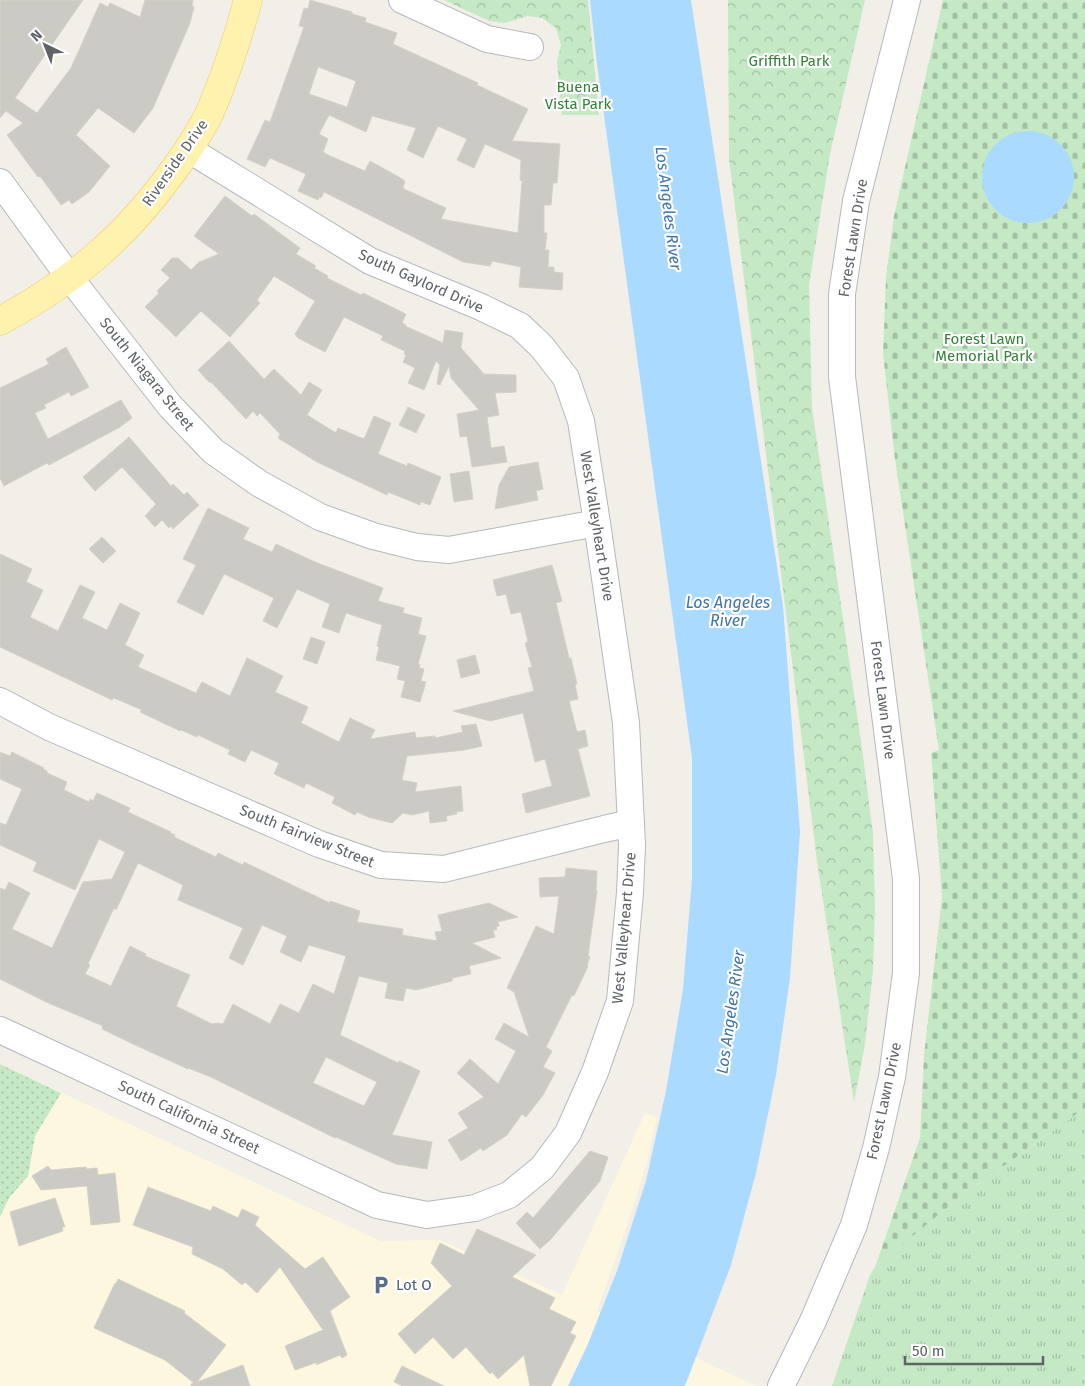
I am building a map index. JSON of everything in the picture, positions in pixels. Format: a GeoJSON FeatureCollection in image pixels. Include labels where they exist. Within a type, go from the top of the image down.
{"type":"FeatureCollection","features":[{"type":"Feature","properties":{"kind":"main road","name":"Riverside Drive"},"geometry":{"type":"LineString","coordinates":[[0,321],[49,293],[70,278],[113,243],[153,199],[188,149],[209,113],[226,69],[248,0]]}},
{"type":"Feature","properties":{"kind":"street"},"geometry":{"type":"LineString","coordinates":[[402,0],[487,39],[530,47]]}},
{"type":"Feature","properties":{"kind":"street","name":"Forest Lawn Drive"},"geometry":{"type":"LineString","coordinates":[[781,1386],[854,1225],[876,1148],[892,1077],[906,973],[906,879],[842,377],[842,294],[856,201],[907,0]]}},
{"type":"Feature","properties":{"kind":"street","name":"South Gaylord Drive"},"geometry":{"type":"LineString","coordinates":[[188,149],[370,261],[481,307],[520,326],[542,347],[566,378]]}},
{"type":"Feature","properties":{"kind":"street","name":"South Niagara Street"},"geometry":{"type":"LineString","coordinates":[[0,182],[70,278],[170,406],[213,451],[260,484],[320,517],[373,536],[417,547],[449,550],[597,523]]}},
{"type":"Feature","properties":{"kind":"street","name":"West Valleyheart Drive"},"geometry":{"type":"LineString","coordinates":[[377,1205],[427,1215],[475,1208],[509,1195],[542,1168],[568,1133],[595,1072],[620,1001],[630,893],[632,845],[626,723],[581,421],[566,378]]}},
{"type":"Feature","properties":{"kind":"street","name":"South Fairview Street"},"geometry":{"type":"LineString","coordinates":[[0,701],[49,727],[319,844],[381,865],[444,869],[604,828],[631,824]]}},
{"type":"Feature","properties":{"kind":"street","name":"South California Street"},"geometry":{"type":"LineString","coordinates":[[0,1030],[377,1205]]}},
{"type":"Feature","properties":{"kind":"shaded area"},"geometry":{"type":"Polygon","coordinates":[[[0,1064],[380,1241],[440,1240],[562,1295],[645,1113],[657,1117],[647,1162],[631,1214],[597,1311],[756,1386],[0,1386],[0,1064]]]}},
{"type":"Feature","properties":{"kind":"green space","name":"Buena Vista Park"},"geometry":{"type":"Polygon","coordinates":[[[444,0],[588,0],[599,115],[562,115],[557,62],[561,45],[556,28],[542,18],[527,16],[505,23],[489,21],[444,0]]]}},
{"type":"Feature","properties":{"kind":"green space","name":"Griffith Park"},"geometry":{"type":"Polygon","coordinates":[[[728,0],[865,0],[830,154],[809,285],[812,408],[873,834],[875,907],[873,970],[865,1044],[854,1102],[817,861],[729,159],[728,0]]]}},
{"type":"Feature","properties":{"kind":"green space","name":"Forest Lawn Memorial Park"},"geometry":{"type":"Polygon","coordinates":[[[943,0],[1085,0],[1085,1108],[959,1198],[875,1267],[920,1138],[924,1056],[942,897],[931,753],[939,750],[895,459],[883,353],[886,278],[894,216],[943,0]]]}},
{"type":"Feature","properties":{"kind":"green space"},"geometry":{"type":"Polygon","coordinates":[[[0,1064],[61,1093],[35,1136],[28,1176],[9,1198],[0,1217],[0,1064]]]}},
{"type":"Feature","properties":{"kind":"green space"},"geometry":{"type":"Polygon","coordinates":[[[1085,1108],[1085,1386],[832,1386],[870,1275],[875,1267],[959,1198],[1085,1108]]]}},
{"type":"Feature","properties":{"kind":"water","name":"Los Angeles River"},"geometry":{"type":"Polygon","coordinates":[[[590,0],[691,0],[783,606],[800,832],[790,978],[776,1075],[756,1173],[731,1265],[685,1386],[568,1386],[587,1346],[617,1271],[646,1181],[666,1091],[683,989],[692,879],[692,758],[597,64],[590,0]]]}},
{"type":"Feature","properties":{"kind":"water"},"geometry":{"type":"Polygon","coordinates":[[[1028,131],[1046,134],[1061,144],[1071,159],[1074,177],[1071,195],[1061,210],[1046,220],[1028,223],[1010,220],[995,210],[985,195],[982,177],[985,159],[995,144],[1010,134],[1028,131]]]}},
{"type":"Feature","properties":{"kind":"building"},"geometry":{"type":"Polygon","coordinates":[[[0,0],[83,0],[15,98],[37,113],[71,68],[100,3],[108,7],[110,3],[140,17],[145,0],[193,0],[192,6],[194,7],[190,23],[153,108],[134,133],[98,108],[76,135],[110,166],[89,192],[72,204],[69,200],[61,205],[7,135],[23,123],[6,111],[0,118],[0,0]]]}},
{"type":"Feature","properties":{"kind":"building"},"geometry":{"type":"Polygon","coordinates":[[[310,0],[352,12],[352,14],[366,18],[365,22],[397,33],[393,44],[478,83],[477,85],[528,109],[512,141],[560,144],[557,183],[553,183],[551,205],[544,205],[544,233],[547,233],[545,250],[549,250],[548,267],[554,267],[554,272],[563,273],[562,290],[519,287],[521,267],[492,261],[490,266],[463,262],[324,192],[318,200],[298,191],[306,174],[270,158],[265,167],[247,159],[265,120],[270,122],[304,27],[299,26],[304,8],[308,9],[310,0]],[[318,67],[309,94],[347,107],[356,81],[318,67]],[[329,115],[319,134],[328,139],[323,152],[365,171],[370,161],[404,180],[404,189],[446,208],[441,219],[518,233],[522,181],[520,180],[521,160],[485,144],[474,168],[457,160],[467,139],[438,126],[423,158],[407,150],[416,128],[372,116],[366,132],[329,115]]]}},
{"type":"Feature","properties":{"kind":"building"},"geometry":{"type":"Polygon","coordinates":[[[225,196],[252,216],[254,214],[300,248],[296,254],[316,266],[314,268],[328,276],[327,278],[406,314],[402,323],[405,326],[443,343],[445,330],[463,333],[461,348],[484,374],[516,375],[516,392],[495,393],[499,415],[487,417],[491,448],[504,446],[507,462],[472,467],[467,436],[460,437],[457,414],[479,410],[451,378],[449,366],[440,385],[437,384],[440,365],[436,361],[424,390],[408,383],[415,368],[403,362],[406,355],[404,354],[405,351],[381,340],[383,336],[344,317],[325,352],[298,338],[295,334],[315,301],[274,276],[257,300],[260,303],[230,337],[201,311],[176,337],[145,307],[170,278],[161,270],[172,258],[178,258],[191,270],[199,262],[219,254],[194,236],[225,196]]]}},
{"type":"Feature","properties":{"kind":"building"},"geometry":{"type":"Polygon","coordinates":[[[229,341],[264,379],[274,369],[301,395],[309,382],[322,390],[307,415],[336,433],[338,428],[364,439],[374,416],[391,423],[378,454],[407,466],[408,463],[441,477],[430,505],[421,502],[420,505],[388,492],[387,495],[317,462],[278,438],[280,434],[260,413],[257,416],[253,411],[246,419],[198,370],[229,341]]]}},
{"type":"Feature","properties":{"kind":"building"},"geometry":{"type":"Polygon","coordinates":[[[66,347],[89,387],[71,396],[69,392],[44,405],[46,408],[35,413],[48,439],[121,400],[132,418],[120,427],[49,465],[47,463],[4,486],[0,478],[0,388],[49,364],[46,359],[66,347]]]}},
{"type":"Feature","properties":{"kind":"building"},"geometry":{"type":"Polygon","coordinates":[[[408,407],[425,415],[416,433],[399,425],[408,407]]]}},
{"type":"Feature","properties":{"kind":"building"},"geometry":{"type":"Polygon","coordinates":[[[129,437],[171,486],[173,484],[184,495],[187,492],[199,505],[173,529],[171,526],[169,528],[162,520],[155,527],[145,516],[156,504],[122,467],[95,491],[83,477],[129,437]]]}},
{"type":"Feature","properties":{"kind":"building"},"geometry":{"type":"Polygon","coordinates":[[[538,462],[543,489],[536,491],[538,500],[495,509],[499,485],[509,467],[538,462]]]}},
{"type":"Feature","properties":{"kind":"building"},"geometry":{"type":"Polygon","coordinates":[[[469,471],[473,499],[454,502],[450,474],[469,471]]]}},
{"type":"Feature","properties":{"kind":"building"},"geometry":{"type":"Polygon","coordinates":[[[208,508],[249,528],[243,539],[272,552],[276,544],[315,562],[383,588],[378,601],[404,608],[403,613],[422,618],[418,634],[426,636],[418,664],[420,664],[419,668],[424,669],[421,681],[426,682],[420,702],[401,697],[405,681],[397,679],[400,666],[376,660],[382,625],[346,613],[339,633],[322,627],[330,604],[297,589],[277,628],[263,621],[274,598],[224,574],[203,615],[177,602],[196,565],[183,559],[208,508]]]}},
{"type":"Feature","properties":{"kind":"building"},"geometry":{"type":"Polygon","coordinates":[[[102,537],[116,551],[103,563],[89,549],[102,537]]]}},
{"type":"Feature","properties":{"kind":"building"},"geometry":{"type":"Polygon","coordinates":[[[0,554],[32,569],[26,582],[43,590],[30,617],[58,631],[80,585],[95,592],[82,618],[107,630],[120,603],[140,613],[125,645],[144,655],[138,667],[196,693],[202,682],[230,696],[247,658],[283,676],[275,692],[308,707],[301,723],[339,742],[350,718],[375,730],[370,739],[415,732],[416,738],[435,736],[435,738],[463,732],[461,726],[476,724],[482,746],[465,750],[407,756],[402,780],[417,783],[415,792],[461,786],[463,811],[446,816],[447,821],[430,823],[429,811],[412,815],[403,813],[392,823],[357,812],[355,815],[332,803],[335,797],[306,783],[304,788],[274,774],[279,763],[251,750],[245,762],[228,754],[230,750],[198,735],[197,737],[180,731],[140,712],[142,710],[114,698],[112,700],[0,647],[0,554]]]}},
{"type":"Feature","properties":{"kind":"building"},"geometry":{"type":"Polygon","coordinates":[[[552,565],[562,601],[556,603],[577,684],[575,684],[578,699],[569,701],[577,732],[585,730],[588,746],[578,749],[590,796],[526,813],[522,794],[552,786],[545,759],[535,762],[523,713],[490,721],[453,711],[534,691],[528,668],[532,667],[525,643],[528,642],[521,612],[511,614],[506,594],[497,596],[493,580],[552,565]]]}},
{"type":"Feature","properties":{"kind":"building"},"geometry":{"type":"Polygon","coordinates":[[[311,637],[325,642],[317,664],[303,659],[311,637]]]}},
{"type":"Feature","properties":{"kind":"building"},"geometry":{"type":"Polygon","coordinates":[[[475,655],[480,673],[461,678],[457,660],[475,655]]]}},
{"type":"Feature","properties":{"kind":"building"},"geometry":{"type":"Polygon","coordinates":[[[0,752],[10,756],[12,752],[44,768],[47,773],[67,782],[64,790],[89,802],[90,799],[93,801],[97,793],[130,808],[128,812],[171,832],[175,835],[174,837],[216,857],[218,853],[243,865],[244,862],[330,903],[330,901],[360,911],[357,922],[403,929],[402,935],[437,941],[435,932],[442,931],[438,915],[489,903],[518,917],[498,922],[497,930],[493,930],[495,937],[472,943],[501,958],[469,966],[471,974],[452,978],[452,981],[416,990],[406,988],[403,1001],[385,998],[388,983],[359,976],[340,1035],[398,1063],[399,1061],[420,1071],[392,1135],[432,1142],[427,1169],[396,1164],[335,1138],[211,1077],[188,1069],[133,1044],[102,1029],[103,1026],[46,1002],[0,979],[0,888],[5,890],[9,882],[30,893],[12,929],[52,948],[83,882],[112,879],[125,852],[99,839],[75,890],[33,871],[37,862],[0,845],[0,823],[6,825],[22,789],[0,779],[0,752]],[[138,863],[116,910],[114,908],[85,974],[111,986],[130,946],[146,954],[145,956],[190,975],[176,1006],[212,1024],[223,1024],[233,1004],[270,1024],[280,1004],[299,1013],[313,984],[334,994],[346,956],[309,945],[301,962],[280,952],[287,936],[262,925],[243,965],[229,958],[243,928],[178,900],[183,885],[138,863]],[[326,1057],[313,1083],[364,1106],[377,1082],[326,1057]]]}},
{"type":"Feature","properties":{"kind":"building"},"geometry":{"type":"Polygon","coordinates":[[[566,868],[597,871],[597,891],[588,966],[546,1047],[552,1051],[543,1067],[555,1073],[543,1095],[526,1117],[522,1114],[507,1135],[483,1151],[481,1148],[461,1161],[448,1140],[468,1128],[458,1113],[484,1097],[457,1073],[470,1059],[498,1084],[516,1051],[495,1039],[504,1023],[529,1037],[514,992],[507,988],[536,926],[554,934],[559,896],[540,897],[539,878],[565,877],[566,868]]]}},
{"type":"Feature","properties":{"kind":"building"},"geometry":{"type":"Polygon","coordinates":[[[590,1151],[608,1157],[600,1181],[551,1239],[540,1249],[516,1223],[527,1212],[533,1218],[590,1151]]]}},
{"type":"Feature","properties":{"kind":"building"},"geometry":{"type":"Polygon","coordinates":[[[48,1166],[51,1170],[97,1168],[98,1175],[115,1173],[120,1222],[91,1225],[87,1186],[41,1190],[32,1176],[48,1166]]]}},
{"type":"Feature","properties":{"kind":"building"},"geometry":{"type":"Polygon","coordinates":[[[148,1187],[211,1211],[213,1206],[238,1218],[242,1209],[259,1217],[255,1225],[305,1269],[323,1257],[350,1297],[330,1311],[347,1355],[342,1358],[340,1355],[316,1365],[318,1362],[295,1370],[285,1346],[323,1330],[280,1267],[257,1293],[245,1282],[242,1285],[223,1269],[192,1254],[193,1247],[133,1225],[148,1187]]]}},
{"type":"Feature","properties":{"kind":"building"},"geometry":{"type":"Polygon","coordinates":[[[55,1198],[65,1227],[62,1227],[63,1231],[19,1246],[10,1212],[55,1198]]]}},
{"type":"Feature","properties":{"kind":"building"},"geometry":{"type":"Polygon","coordinates":[[[477,1229],[536,1255],[512,1277],[555,1298],[549,1309],[576,1322],[570,1333],[576,1336],[551,1386],[530,1386],[524,1355],[498,1379],[492,1372],[490,1374],[466,1347],[453,1359],[433,1337],[415,1354],[398,1334],[452,1286],[431,1263],[440,1243],[464,1255],[477,1229]]]}},
{"type":"Feature","properties":{"kind":"building"},"geometry":{"type":"Polygon","coordinates":[[[118,1279],[185,1311],[184,1313],[226,1345],[197,1382],[243,1365],[250,1386],[191,1386],[194,1383],[165,1360],[94,1328],[118,1279]]]}},
{"type":"Feature","properties":{"kind":"building"},"geometry":{"type":"Polygon","coordinates":[[[402,1366],[444,1386],[403,1386],[394,1382],[402,1366]]]}},
{"type":"Feature","properties":{"kind":"place","name":"Lot O"},"geometry":{"type":"Point","coordinates":[381,1285]}}]}
